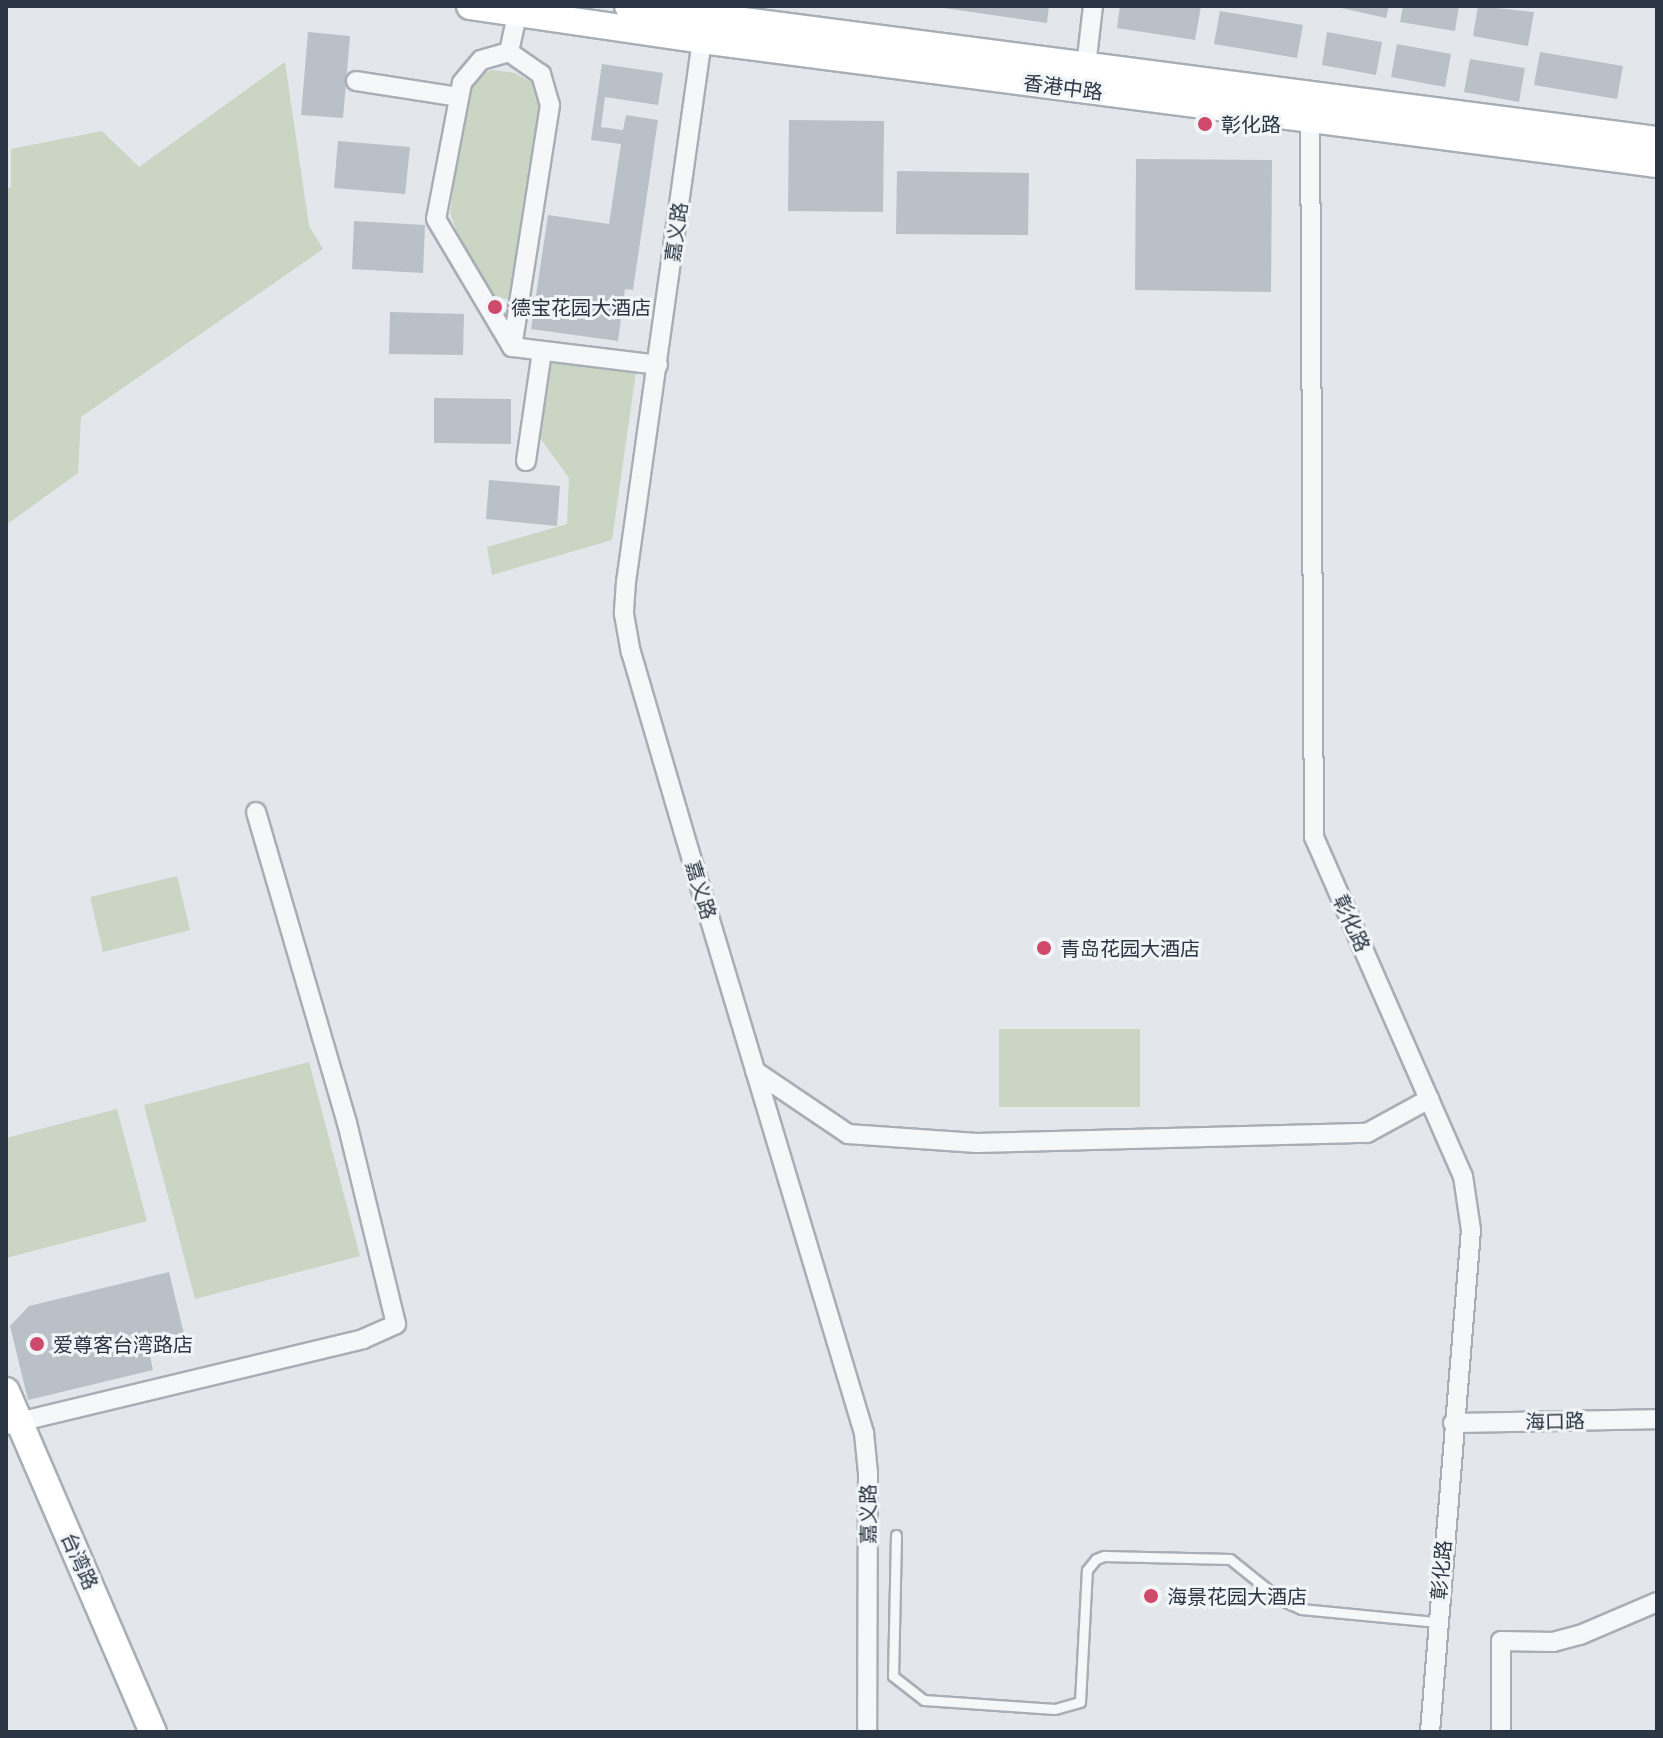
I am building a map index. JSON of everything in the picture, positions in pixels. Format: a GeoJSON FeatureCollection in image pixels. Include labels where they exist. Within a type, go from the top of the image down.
{"type":"FeatureCollection","features":[{"type":"Feature","properties":{"kind":"main road","name":"香港中路"},"geometry":{"type":"LineString","coordinates":[[470,6],[518,9],[702,40],[1085,78],[1310,108],[1657,164]]}},
{"type":"Feature","properties":{"kind":"main road","name":"香港中路"},"geometry":{"type":"LineString","coordinates":[[628,6],[686,10],[1085,78]]}},
{"type":"Feature","properties":{"kind":"main road","name":"香港中路"},"geometry":{"type":"LineString","coordinates":[[1310,108],[1657,140]]}},
{"type":"Feature","properties":{"kind":"main road","name":"台湾路"},"geometry":{"type":"LineString","coordinates":[[6,1391],[10,1425],[135,1732]]}},
{"type":"Feature","properties":{"kind":"main road","name":"台湾路"},"geometry":{"type":"LineString","coordinates":[[10,1425],[153,1732]]}},
{"type":"Feature","properties":{"kind":"street"},"geometry":{"type":"LineString","coordinates":[[1085,78],[1093,6]]}},
{"type":"Feature","properties":{"kind":"street"},"geometry":{"type":"LineString","coordinates":[[509,52],[518,9]]}},
{"type":"Feature","properties":{"kind":"street"},"geometry":{"type":"LineString","coordinates":[[686,10],[702,40]]}},
{"type":"Feature","properties":{"kind":"street","name":"嘉义路"},"geometry":{"type":"LineString","coordinates":[[702,40],[626,582],[626,628],[864,1433],[868,1473],[867,1732]]}},
{"type":"Feature","properties":{"kind":"street"},"geometry":{"type":"LineString","coordinates":[[509,52],[481,60],[462,83],[436,219],[512,347]]}},
{"type":"Feature","properties":{"kind":"street"},"geometry":{"type":"LineString","coordinates":[[509,52],[541,74],[550,105],[512,347]]}},
{"type":"Feature","properties":{"kind":"street"},"geometry":{"type":"LineString","coordinates":[[356,81],[459,97]]}},
{"type":"Feature","properties":{"kind":"street","name":"彰化路"},"geometry":{"type":"LineString","coordinates":[[1310,108],[1314,837],[1463,1176],[1471,1230],[1430,1732]]}},
{"type":"Feature","properties":{"kind":"street"},"geometry":{"type":"LineString","coordinates":[[512,347],[658,365]]}},
{"type":"Feature","properties":{"kind":"street"},"geometry":{"type":"LineString","coordinates":[[526,461],[542,351]]}},
{"type":"Feature","properties":{"kind":"street"},"geometry":{"type":"LineString","coordinates":[[10,1425],[363,1339],[396,1324],[347,1123],[256,812]]}},
{"type":"Feature","properties":{"kind":"street"},"geometry":{"type":"LineString","coordinates":[[755,1071],[848,1134],[977,1143],[1367,1133],[1429,1099]]}},
{"type":"Feature","properties":{"kind":"street","name":"海口路"},"geometry":{"type":"LineString","coordinates":[[1453,1423],[1657,1419]]}},
{"type":"Feature","properties":{"kind":"street"},"geometry":{"type":"LineString","coordinates":[[1501,1732],[1501,1641],[1553,1642],[1580,1635],[1657,1602]]}},
{"type":"Feature","properties":{"kind":"lane"},"geometry":{"type":"LineString","coordinates":[[896,1535],[893,1676],[924,1700],[1055,1709],[1080,1702],[1087,1570],[1096,1559],[1104,1556],[1230,1559],[1281,1600],[1301,1609],[1437,1622]]}},
{"type":"Feature","properties":{"kind":"green space"},"geometry":{"type":"Polygon","coordinates":[[[285,62],[309,226],[323,249],[81,417],[78,473],[6,525],[6,189],[11,187],[11,149],[102,131],[139,167],[285,62]]]}},
{"type":"Feature","properties":{"kind":"green space"},"geometry":{"type":"Polygon","coordinates":[[[492,70],[515,73],[537,86],[541,105],[508,299],[482,297],[450,213],[468,86],[479,75],[492,70]]]}},
{"type":"Feature","properties":{"kind":"green space"},"geometry":{"type":"Polygon","coordinates":[[[549,361],[636,372],[612,540],[492,575],[487,547],[567,524],[569,478],[540,438],[549,361]]]}},
{"type":"Feature","properties":{"kind":"green space"},"geometry":{"type":"Polygon","coordinates":[[[177,876],[190,930],[103,952],[90,897],[177,876]]]}},
{"type":"Feature","properties":{"kind":"green space"},"geometry":{"type":"Polygon","coordinates":[[[999,1029],[1140,1029],[1140,1107],[999,1107],[999,1029]]]}},
{"type":"Feature","properties":{"kind":"green space"},"geometry":{"type":"Polygon","coordinates":[[[309,1062],[360,1256],[195,1299],[144,1105],[309,1062]]]}},
{"type":"Feature","properties":{"kind":"green space"},"geometry":{"type":"Polygon","coordinates":[[[117,1109],[147,1221],[6,1258],[6,1138],[117,1109]]]}},
{"type":"Feature","properties":{"kind":"building"},"geometry":{"type":"Polygon","coordinates":[[[930,6],[1049,6],[1047,23],[930,6]]]}},
{"type":"Feature","properties":{"kind":"building"},"geometry":{"type":"Polygon","coordinates":[[[1120,6],[1201,6],[1195,40],[1117,28],[1120,6]]]}},
{"type":"Feature","properties":{"kind":"building"},"geometry":{"type":"Polygon","coordinates":[[[1332,6],[1389,6],[1386,18],[1332,6]]]}},
{"type":"Feature","properties":{"kind":"building"},"geometry":{"type":"Polygon","coordinates":[[[1403,6],[1459,6],[1455,31],[1400,22],[1403,6]]]}},
{"type":"Feature","properties":{"kind":"building"},"geometry":{"type":"Polygon","coordinates":[[[1478,6],[1534,12],[1528,46],[1473,36],[1478,6]]]}},
{"type":"Feature","properties":{"kind":"building"},"geometry":{"type":"Polygon","coordinates":[[[1220,11],[1303,25],[1297,58],[1214,44],[1220,11]]]}},
{"type":"Feature","properties":{"kind":"building"},"geometry":{"type":"Polygon","coordinates":[[[308,32],[350,36],[343,118],[301,115],[308,32]]]}},
{"type":"Feature","properties":{"kind":"building"},"geometry":{"type":"Polygon","coordinates":[[[1327,32],[1382,42],[1376,75],[1322,65],[1327,32]]]}},
{"type":"Feature","properties":{"kind":"building"},"geometry":{"type":"Polygon","coordinates":[[[1397,44],[1451,54],[1445,87],[1391,77],[1397,44]]]}},
{"type":"Feature","properties":{"kind":"building"},"geometry":{"type":"Polygon","coordinates":[[[1540,52],[1623,66],[1617,99],[1534,85],[1540,52]]]}},
{"type":"Feature","properties":{"kind":"building"},"geometry":{"type":"Polygon","coordinates":[[[1470,59],[1525,68],[1519,102],[1464,92],[1470,59]]]}},
{"type":"Feature","properties":{"kind":"building"},"geometry":{"type":"Polygon","coordinates":[[[602,64],[663,73],[658,105],[605,97],[601,127],[623,130],[626,115],[658,120],[633,290],[625,289],[618,341],[531,329],[548,215],[609,224],[621,144],[591,140],[602,64]]]}},
{"type":"Feature","properties":{"kind":"building"},"geometry":{"type":"Polygon","coordinates":[[[789,120],[884,121],[883,212],[788,211],[789,120]]]}},
{"type":"Feature","properties":{"kind":"building"},"geometry":{"type":"Polygon","coordinates":[[[338,141],[410,147],[405,194],[334,188],[338,141]]]}},
{"type":"Feature","properties":{"kind":"building"},"geometry":{"type":"Polygon","coordinates":[[[1136,159],[1272,160],[1271,292],[1135,290],[1136,159]]]}},
{"type":"Feature","properties":{"kind":"building"},"geometry":{"type":"Polygon","coordinates":[[[897,171],[1029,173],[1028,235],[896,234],[897,171]]]}},
{"type":"Feature","properties":{"kind":"building"},"geometry":{"type":"Polygon","coordinates":[[[354,221],[425,225],[423,273],[352,269],[354,221]]]}},
{"type":"Feature","properties":{"kind":"building"},"geometry":{"type":"Polygon","coordinates":[[[390,312],[464,314],[463,355],[389,354],[390,312]]]}},
{"type":"Feature","properties":{"kind":"building"},"geometry":{"type":"Polygon","coordinates":[[[434,398],[511,399],[511,444],[434,443],[434,398]]]}},
{"type":"Feature","properties":{"kind":"building"},"geometry":{"type":"Polygon","coordinates":[[[489,480],[560,486],[557,526],[486,519],[489,480]]]}},
{"type":"Feature","properties":{"kind":"building"},"geometry":{"type":"Polygon","coordinates":[[[169,1272],[185,1338],[148,1347],[153,1370],[28,1400],[10,1326],[29,1306],[169,1272]]]}},
{"type":"Feature","properties":{"kind":"place","name":"彰化路"},"geometry":{"type":"Point","coordinates":[1205,124]}},
{"type":"Feature","properties":{"kind":"place","name":"德宝花园大酒店"},"geometry":{"type":"Point","coordinates":[495,307]}},
{"type":"Feature","properties":{"kind":"place","name":"青岛花园大酒店"},"geometry":{"type":"Point","coordinates":[1044,948]}},
{"type":"Feature","properties":{"kind":"place","name":"爱尊客台湾路店"},"geometry":{"type":"Point","coordinates":[37,1344]}},
{"type":"Feature","properties":{"kind":"place","name":"海景花园大酒店"},"geometry":{"type":"Point","coordinates":[1151,1596]}}]}
